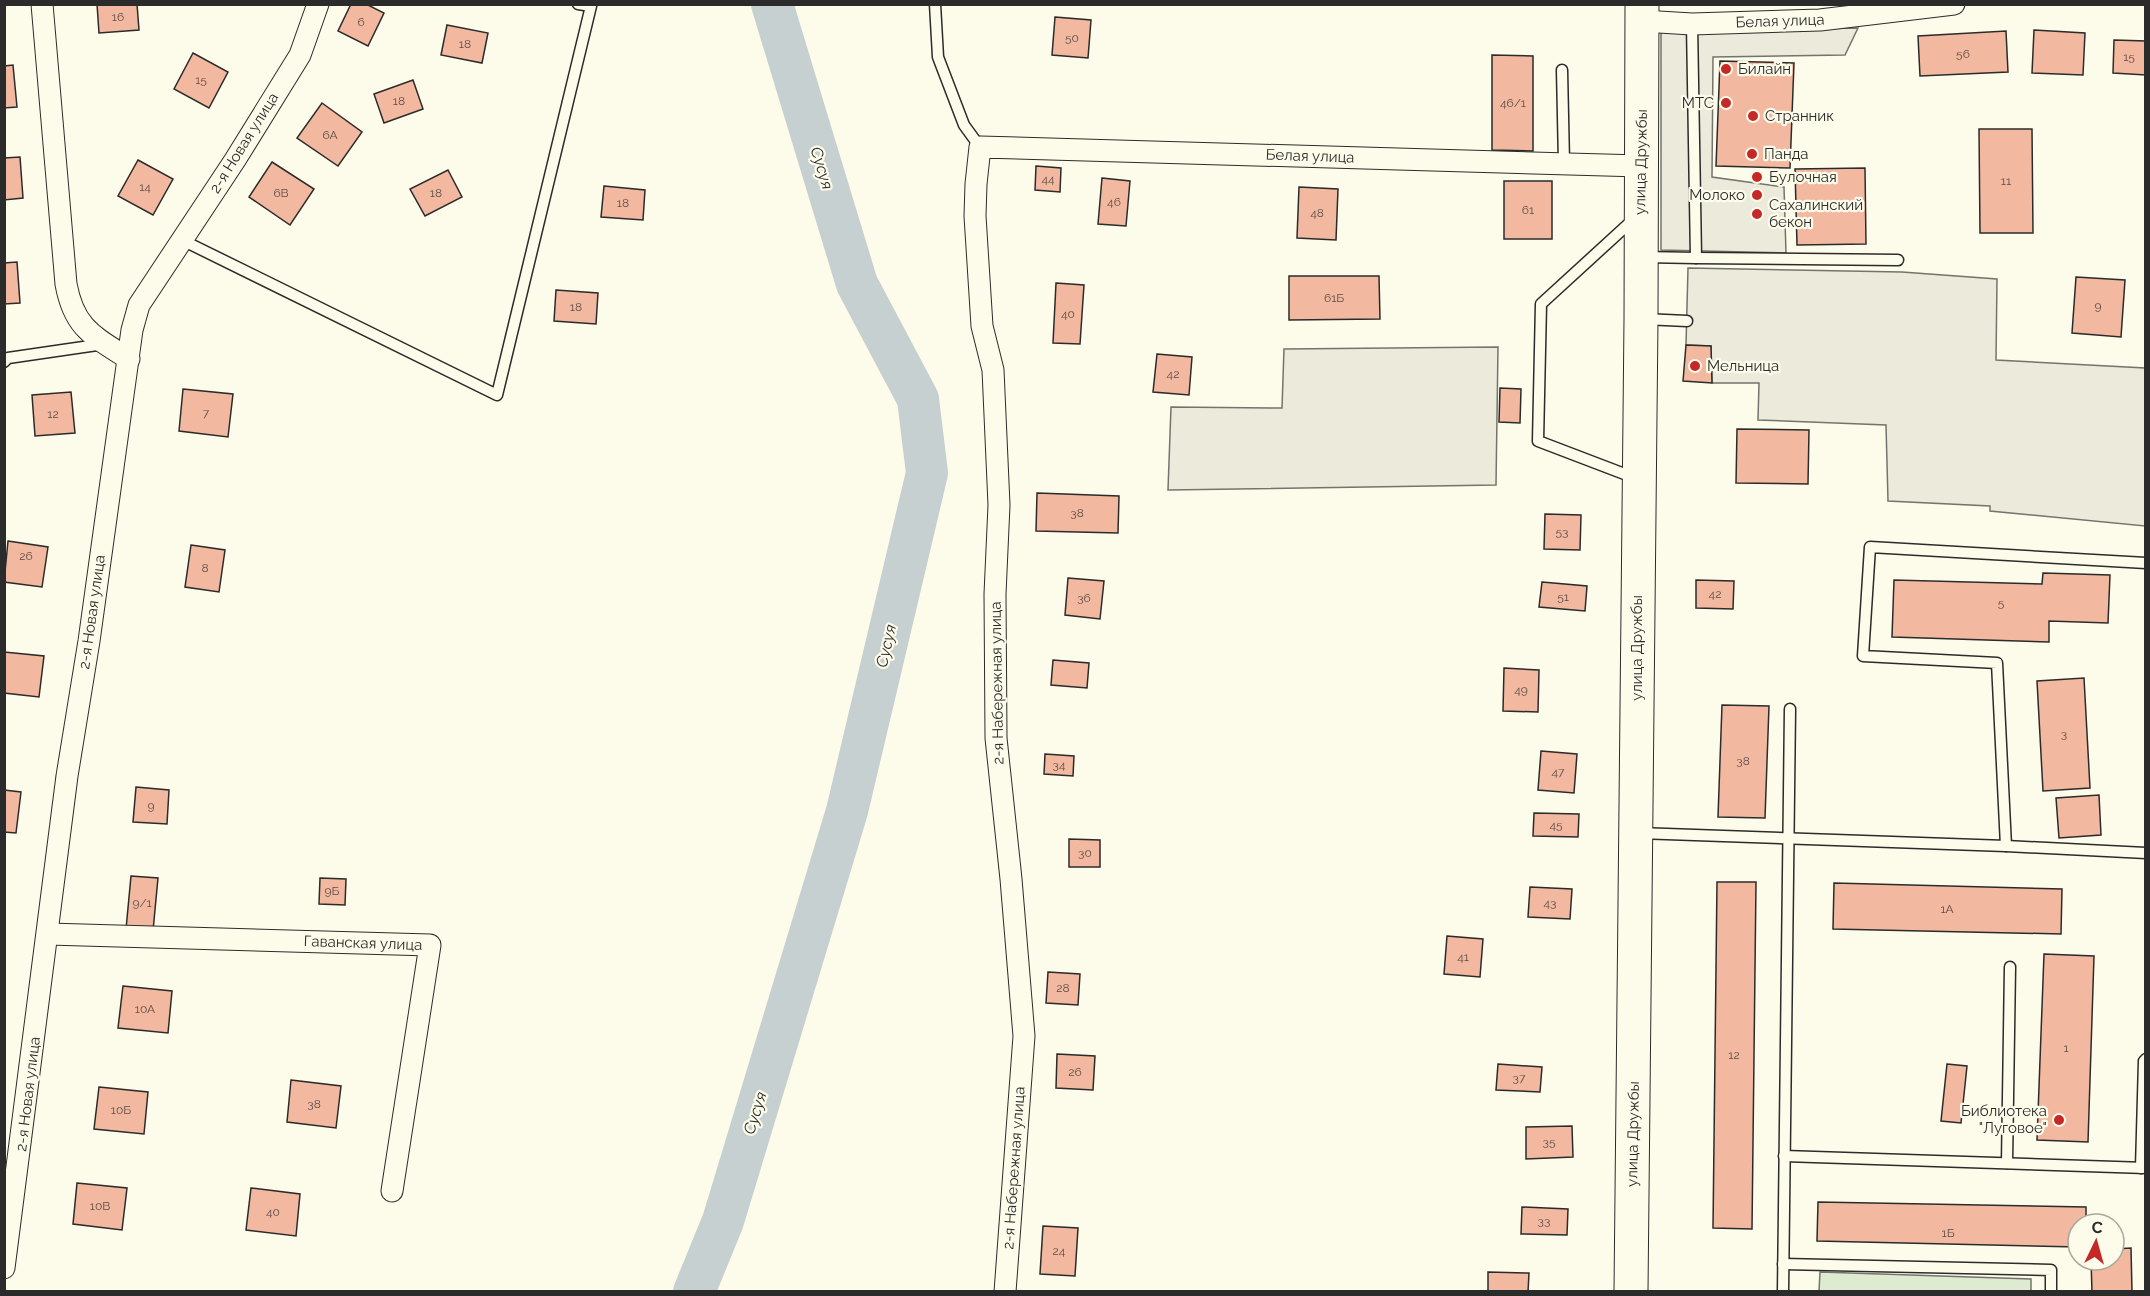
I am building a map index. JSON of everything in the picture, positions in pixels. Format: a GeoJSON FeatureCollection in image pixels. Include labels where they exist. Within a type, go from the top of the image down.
{"type":"FeatureCollection","features":[{"type":"Feature","properties":{"kind":"main road","name":"улица Дружбы"},"geometry":{"type":"LineString","coordinates":[[1631,1292],[1642,13]]}},
{"type":"Feature","properties":{"kind":"street"},"geometry":{"type":"LineString","coordinates":[[42,4],[66,284],[70,306],[89,334],[129,359]]}},
{"type":"Feature","properties":{"kind":"street","name":"2-я Новая улица"},"geometry":{"type":"LineString","coordinates":[[4,1268],[67,776],[89,641],[132,330],[139,305],[235,160],[300,55],[318,4]]}},
{"type":"Feature","properties":{"kind":"street","name":"Белая улица"},"geometry":{"type":"LineString","coordinates":[[1642,13],[1692,24],[1943,5]]}},
{"type":"Feature","properties":{"kind":"street","name":"Белая улица"},"geometry":{"type":"LineString","coordinates":[[980,147],[1641,166]]}},
{"type":"Feature","properties":{"kind":"street","name":"2-я Набережная улица"},"geometry":{"type":"LineString","coordinates":[[980,147],[975,216],[982,326],[993,370],[999,505],[995,594],[996,738],[1024,1036],[1005,1292]]}},
{"type":"Feature","properties":{"kind":"street","name":"Гаванская улица"},"geometry":{"type":"LineString","coordinates":[[48,934],[430,945],[392,1191]]}},
{"type":"Feature","properties":{"kind":"lane"},"geometry":{"type":"LineString","coordinates":[[182,240],[496,395],[591,6],[578,4]]}},
{"type":"Feature","properties":{"kind":"lane"},"geometry":{"type":"LineString","coordinates":[[935,4],[938,57],[964,125],[980,147]]}},
{"type":"Feature","properties":{"kind":"lane"},"geometry":{"type":"LineString","coordinates":[[1692,24],[1696,258]]}},
{"type":"Feature","properties":{"kind":"lane"},"geometry":{"type":"LineString","coordinates":[[1562,70],[1564,163]]}},
{"type":"Feature","properties":{"kind":"lane"},"geometry":{"type":"LineString","coordinates":[[1638,480],[1538,441],[1541,304],[1640,213]]}},
{"type":"Feature","properties":{"kind":"lane"},"geometry":{"type":"LineString","coordinates":[[1640,257],[1898,260]]}},
{"type":"Feature","properties":{"kind":"lane"},"geometry":{"type":"LineString","coordinates":[[1641,319],[1687,321]]}},
{"type":"Feature","properties":{"kind":"lane"},"geometry":{"type":"LineString","coordinates":[[4,362],[8,358],[105,344]]}},
{"type":"Feature","properties":{"kind":"lane"},"geometry":{"type":"LineString","coordinates":[[2006,846],[1997,663],[1863,656],[1870,547],[2145,563]]}},
{"type":"Feature","properties":{"kind":"lane"},"geometry":{"type":"LineString","coordinates":[[1783,1292],[1790,709]]}},
{"type":"Feature","properties":{"kind":"lane"},"geometry":{"type":"LineString","coordinates":[[1636,833],[2145,853]]}},
{"type":"Feature","properties":{"kind":"lane"},"geometry":{"type":"LineString","coordinates":[[2007,1163],[2010,967]]}},
{"type":"Feature","properties":{"kind":"lane"},"geometry":{"type":"LineString","coordinates":[[1784,1156],[2143,1168],[2145,1059]]}},
{"type":"Feature","properties":{"kind":"lane"},"geometry":{"type":"LineString","coordinates":[[1783,1264],[2051,1270],[2051,1292]]}},
{"type":"Feature","properties":{"kind":"green space"},"geometry":{"type":"Polygon","coordinates":[[[1820,1272],[2031,1279],[2031,1291],[1819,1291],[1820,1272]]]}},
{"type":"Feature","properties":{"kind":"shaded area"},"geometry":{"type":"Polygon","coordinates":[[[1858,28],[1845,55],[1713,57],[1712,177],[1784,187],[1786,253],[1661,250],[1661,32],[1858,28]]]}},
{"type":"Feature","properties":{"kind":"shaded area"},"geometry":{"type":"Polygon","coordinates":[[[1688,268],[1902,272],[1997,279],[1996,360],[2145,368],[2145,526],[1990,511],[1990,506],[1888,501],[1886,425],[1758,420],[1759,383],[1712,383],[1711,346],[1686,345],[1688,268]]]}},
{"type":"Feature","properties":{"kind":"shaded area"},"geometry":{"type":"Polygon","coordinates":[[[1498,347],[1496,485],[1168,490],[1171,407],[1282,408],[1284,349],[1498,347]]]}},
{"type":"Feature","properties":{"kind":"building"},"geometry":{"type":"Polygon","coordinates":[[[97,4],[137,4],[139,30],[99,33],[97,4]]]}},
{"type":"Feature","properties":{"kind":"building"},"geometry":{"type":"Polygon","coordinates":[[[351,4],[366,4],[384,13],[368,46],[338,31],[351,4]]]}},
{"type":"Feature","properties":{"kind":"building"},"geometry":{"type":"Polygon","coordinates":[[[1055,17],[1091,20],[1088,58],[1052,55],[1055,17]]]}},
{"type":"Feature","properties":{"kind":"building"},"geometry":{"type":"Polygon","coordinates":[[[447,25],[488,33],[482,63],[441,55],[447,25]]]}},
{"type":"Feature","properties":{"kind":"building"},"geometry":{"type":"Polygon","coordinates":[[[2034,30],[2085,33],[2083,75],[2032,73],[2034,30]]]}},
{"type":"Feature","properties":{"kind":"building"},"geometry":{"type":"Polygon","coordinates":[[[2006,31],[2008,72],[1920,76],[1918,36],[2006,31]]]}},
{"type":"Feature","properties":{"kind":"building"},"geometry":{"type":"Polygon","coordinates":[[[2114,40],[2146,41],[2146,75],[2113,73],[2114,40]]]}},
{"type":"Feature","properties":{"kind":"building"},"geometry":{"type":"Polygon","coordinates":[[[193,53],[228,72],[209,108],[174,89],[193,53]]]}},
{"type":"Feature","properties":{"kind":"building"},"geometry":{"type":"Polygon","coordinates":[[[1492,55],[1533,56],[1533,151],[1492,150],[1492,55]]]}},
{"type":"Feature","properties":{"kind":"building"},"geometry":{"type":"Polygon","coordinates":[[[1720,61],[1794,63],[1790,168],[1716,166],[1720,61]]]}},
{"type":"Feature","properties":{"kind":"building"},"geometry":{"type":"Polygon","coordinates":[[[13,65],[17,107],[4,108],[4,66],[13,65]]]}},
{"type":"Feature","properties":{"kind":"building"},"geometry":{"type":"Polygon","coordinates":[[[413,80],[423,109],[384,123],[374,94],[413,80]]]}},
{"type":"Feature","properties":{"kind":"building"},"geometry":{"type":"Polygon","coordinates":[[[322,103],[362,132],[338,166],[297,138],[322,103]]]}},
{"type":"Feature","properties":{"kind":"building"},"geometry":{"type":"Polygon","coordinates":[[[1979,129],[2032,129],[2033,233],[1980,233],[1979,129]]]}},
{"type":"Feature","properties":{"kind":"building"},"geometry":{"type":"Polygon","coordinates":[[[20,157],[23,198],[4,200],[4,158],[20,157]]]}},
{"type":"Feature","properties":{"kind":"building"},"geometry":{"type":"Polygon","coordinates":[[[138,160],[173,179],[153,215],[118,196],[138,160]]]}},
{"type":"Feature","properties":{"kind":"building"},"geometry":{"type":"Polygon","coordinates":[[[272,162],[314,189],[290,225],[249,197],[272,162]]]}},
{"type":"Feature","properties":{"kind":"building"},"geometry":{"type":"Polygon","coordinates":[[[1036,166],[1061,168],[1060,192],[1035,190],[1036,166]]]}},
{"type":"Feature","properties":{"kind":"building"},"geometry":{"type":"Polygon","coordinates":[[[1865,168],[1866,244],[1797,245],[1795,169],[1865,168]]]}},
{"type":"Feature","properties":{"kind":"building"},"geometry":{"type":"Polygon","coordinates":[[[448,170],[462,197],[425,216],[410,189],[448,170]]]}},
{"type":"Feature","properties":{"kind":"building"},"geometry":{"type":"Polygon","coordinates":[[[1102,178],[1130,181],[1126,226],[1098,224],[1102,178]]]}},
{"type":"Feature","properties":{"kind":"building"},"geometry":{"type":"Polygon","coordinates":[[[1504,181],[1552,181],[1552,239],[1504,239],[1504,181]]]}},
{"type":"Feature","properties":{"kind":"building"},"geometry":{"type":"Polygon","coordinates":[[[604,186],[645,190],[643,220],[601,217],[604,186]]]}},
{"type":"Feature","properties":{"kind":"building"},"geometry":{"type":"Polygon","coordinates":[[[1299,187],[1338,189],[1336,240],[1297,238],[1299,187]]]}},
{"type":"Feature","properties":{"kind":"building"},"geometry":{"type":"Polygon","coordinates":[[[17,262],[20,303],[4,304],[4,263],[17,262]]]}},
{"type":"Feature","properties":{"kind":"building"},"geometry":{"type":"Polygon","coordinates":[[[1289,276],[1379,276],[1380,319],[1289,320],[1289,276]]]}},
{"type":"Feature","properties":{"kind":"building"},"geometry":{"type":"Polygon","coordinates":[[[2076,277],[2125,280],[2121,337],[2072,333],[2076,277]]]}},
{"type":"Feature","properties":{"kind":"building"},"geometry":{"type":"Polygon","coordinates":[[[1056,283],[1084,285],[1080,344],[1053,343],[1056,283]]]}},
{"type":"Feature","properties":{"kind":"building"},"geometry":{"type":"Polygon","coordinates":[[[556,290],[598,293],[596,324],[554,321],[556,290]]]}},
{"type":"Feature","properties":{"kind":"building"},"geometry":{"type":"Polygon","coordinates":[[[1686,345],[1711,346],[1712,383],[1683,381],[1686,345]]]}},
{"type":"Feature","properties":{"kind":"building"},"geometry":{"type":"Polygon","coordinates":[[[1157,354],[1192,357],[1189,395],[1153,392],[1157,354]]]}},
{"type":"Feature","properties":{"kind":"building"},"geometry":{"type":"Polygon","coordinates":[[[1500,388],[1521,389],[1520,423],[1499,422],[1500,388]]]}},
{"type":"Feature","properties":{"kind":"building"},"geometry":{"type":"Polygon","coordinates":[[[183,389],[233,394],[228,437],[179,431],[183,389]]]}},
{"type":"Feature","properties":{"kind":"building"},"geometry":{"type":"Polygon","coordinates":[[[71,392],[75,433],[35,436],[32,395],[71,392]]]}},
{"type":"Feature","properties":{"kind":"building"},"geometry":{"type":"Polygon","coordinates":[[[1737,429],[1809,430],[1808,484],[1736,483],[1737,429]]]}},
{"type":"Feature","properties":{"kind":"building"},"geometry":{"type":"Polygon","coordinates":[[[1037,493],[1119,496],[1118,533],[1036,531],[1037,493]]]}},
{"type":"Feature","properties":{"kind":"building"},"geometry":{"type":"Polygon","coordinates":[[[1545,514],[1581,515],[1580,550],[1544,549],[1545,514]]]}},
{"type":"Feature","properties":{"kind":"building"},"geometry":{"type":"Polygon","coordinates":[[[8,541],[48,547],[42,587],[4,582],[8,541]]]}},
{"type":"Feature","properties":{"kind":"building"},"geometry":{"type":"Polygon","coordinates":[[[191,545],[225,550],[219,592],[185,587],[191,545]]]}},
{"type":"Feature","properties":{"kind":"building"},"geometry":{"type":"Polygon","coordinates":[[[2043,573],[2110,575],[2108,623],[2049,621],[2049,642],[1892,637],[1894,580],[2042,584],[2043,573]]]}},
{"type":"Feature","properties":{"kind":"building"},"geometry":{"type":"Polygon","coordinates":[[[1068,578],[1104,581],[1100,619],[1065,615],[1068,578]]]}},
{"type":"Feature","properties":{"kind":"building"},"geometry":{"type":"Polygon","coordinates":[[[1696,580],[1734,581],[1733,609],[1696,608],[1696,580]]]}},
{"type":"Feature","properties":{"kind":"building"},"geometry":{"type":"Polygon","coordinates":[[[1542,582],[1587,586],[1585,611],[1539,607],[1542,582]]]}},
{"type":"Feature","properties":{"kind":"building"},"geometry":{"type":"Polygon","coordinates":[[[4,652],[44,656],[39,697],[4,693],[4,652]]]}},
{"type":"Feature","properties":{"kind":"building"},"geometry":{"type":"Polygon","coordinates":[[[1053,660],[1089,663],[1087,688],[1051,685],[1053,660]]]}},
{"type":"Feature","properties":{"kind":"building"},"geometry":{"type":"Polygon","coordinates":[[[1504,668],[1539,670],[1538,712],[1503,711],[1504,668]]]}},
{"type":"Feature","properties":{"kind":"building"},"geometry":{"type":"Polygon","coordinates":[[[2084,678],[2090,788],[2043,791],[2037,681],[2084,678]]]}},
{"type":"Feature","properties":{"kind":"building"},"geometry":{"type":"Polygon","coordinates":[[[1722,705],[1769,706],[1765,818],[1718,817],[1722,705]]]}},
{"type":"Feature","properties":{"kind":"building"},"geometry":{"type":"Polygon","coordinates":[[[1541,751],[1577,754],[1574,793],[1538,790],[1541,751]]]}},
{"type":"Feature","properties":{"kind":"building"},"geometry":{"type":"Polygon","coordinates":[[[1045,754],[1074,756],[1073,776],[1044,774],[1045,754]]]}},
{"type":"Feature","properties":{"kind":"building"},"geometry":{"type":"Polygon","coordinates":[[[136,787],[169,790],[167,824],[133,822],[136,787]]]}},
{"type":"Feature","properties":{"kind":"building"},"geometry":{"type":"Polygon","coordinates":[[[4,790],[21,792],[16,833],[4,832],[4,790]]]}},
{"type":"Feature","properties":{"kind":"building"},"geometry":{"type":"Polygon","coordinates":[[[2099,795],[2101,835],[2059,838],[2056,798],[2099,795]]]}},
{"type":"Feature","properties":{"kind":"building"},"geometry":{"type":"Polygon","coordinates":[[[1534,813],[1579,814],[1578,837],[1533,836],[1534,813]]]}},
{"type":"Feature","properties":{"kind":"building"},"geometry":{"type":"Polygon","coordinates":[[[1069,839],[1100,840],[1100,867],[1069,867],[1069,839]]]}},
{"type":"Feature","properties":{"kind":"building"},"geometry":{"type":"Polygon","coordinates":[[[131,876],[158,878],[153,931],[126,929],[131,876]]]}},
{"type":"Feature","properties":{"kind":"building"},"geometry":{"type":"Polygon","coordinates":[[[320,878],[346,879],[345,905],[319,904],[320,878]]]}},
{"type":"Feature","properties":{"kind":"building"},"geometry":{"type":"Polygon","coordinates":[[[1717,882],[1756,882],[1752,1229],[1713,1228],[1717,882]]]}},
{"type":"Feature","properties":{"kind":"building"},"geometry":{"type":"Polygon","coordinates":[[[1834,883],[2062,889],[2061,934],[1833,929],[1834,883]]]}},
{"type":"Feature","properties":{"kind":"building"},"geometry":{"type":"Polygon","coordinates":[[[1530,887],[1572,889],[1570,919],[1528,917],[1530,887]]]}},
{"type":"Feature","properties":{"kind":"building"},"geometry":{"type":"Polygon","coordinates":[[[1447,936],[1483,939],[1480,977],[1444,974],[1447,936]]]}},
{"type":"Feature","properties":{"kind":"building"},"geometry":{"type":"Polygon","coordinates":[[[2044,954],[2094,956],[2088,1142],[2037,1140],[2044,954]]]}},
{"type":"Feature","properties":{"kind":"building"},"geometry":{"type":"Polygon","coordinates":[[[1048,972],[1080,974],[1078,1005],[1046,1003],[1048,972]]]}},
{"type":"Feature","properties":{"kind":"building"},"geometry":{"type":"Polygon","coordinates":[[[123,986],[172,991],[168,1033],[118,1028],[123,986]]]}},
{"type":"Feature","properties":{"kind":"building"},"geometry":{"type":"Polygon","coordinates":[[[1057,1054],[1095,1056],[1093,1090],[1056,1088],[1057,1054]]]}},
{"type":"Feature","properties":{"kind":"building"},"geometry":{"type":"Polygon","coordinates":[[[1498,1064],[1542,1067],[1540,1092],[1496,1090],[1498,1064]]]}},
{"type":"Feature","properties":{"kind":"building"},"geometry":{"type":"Polygon","coordinates":[[[1947,1064],[1967,1066],[1961,1123],[1941,1121],[1947,1064]]]}},
{"type":"Feature","properties":{"kind":"building"},"geometry":{"type":"Polygon","coordinates":[[[291,1080],[341,1086],[336,1128],[287,1122],[291,1080]]]}},
{"type":"Feature","properties":{"kind":"building"},"geometry":{"type":"Polygon","coordinates":[[[99,1087],[148,1092],[144,1134],[94,1129],[99,1087]]]}},
{"type":"Feature","properties":{"kind":"building"},"geometry":{"type":"Polygon","coordinates":[[[1572,1126],[1573,1157],[1526,1159],[1526,1127],[1572,1126]]]}},
{"type":"Feature","properties":{"kind":"building"},"geometry":{"type":"Polygon","coordinates":[[[77,1183],[127,1188],[122,1230],[73,1224],[77,1183]]]}},
{"type":"Feature","properties":{"kind":"building"},"geometry":{"type":"Polygon","coordinates":[[[251,1188],[300,1194],[296,1236],[246,1230],[251,1188]]]}},
{"type":"Feature","properties":{"kind":"building"},"geometry":{"type":"Polygon","coordinates":[[[1818,1202],[2086,1207],[2086,1212],[2066,1212],[2066,1247],[1817,1241],[1818,1202]]]}},
{"type":"Feature","properties":{"kind":"building"},"geometry":{"type":"Polygon","coordinates":[[[1522,1207],[1568,1209],[1567,1235],[1521,1234],[1522,1207]]]}},
{"type":"Feature","properties":{"kind":"building"},"geometry":{"type":"Polygon","coordinates":[[[1043,1226],[1078,1228],[1075,1276],[1040,1274],[1043,1226]]]}},
{"type":"Feature","properties":{"kind":"building"},"geometry":{"type":"Polygon","coordinates":[[[2126,1248],[2131,1248],[2132,1292],[2092,1292],[2091,1272],[2126,1272],[2126,1248]]]}},
{"type":"Feature","properties":{"kind":"building"},"geometry":{"type":"Polygon","coordinates":[[[1488,1272],[1529,1273],[1528,1292],[1488,1292],[1488,1272]]]}},
{"type":"Feature","properties":{"kind":"waterway","name":"Сусуя"},"geometry":{"type":"LineString","coordinates":[[694,1292],[723,1221],[847,811],[927,473],[918,399],[857,284],[772,4]]}},
{"type":"Feature","properties":{"kind":"place","name":"Билайн"},"geometry":{"type":"Point","coordinates":[1726,69]}},
{"type":"Feature","properties":{"kind":"place","name":"МТС"},"geometry":{"type":"Point","coordinates":[1726,103]}},
{"type":"Feature","properties":{"kind":"place","name":"Странник"},"geometry":{"type":"Point","coordinates":[1753,116]}},
{"type":"Feature","properties":{"kind":"place","name":"Панда"},"geometry":{"type":"Point","coordinates":[1752,154]}},
{"type":"Feature","properties":{"kind":"place","name":"Булочная"},"geometry":{"type":"Point","coordinates":[1757,177]}},
{"type":"Feature","properties":{"kind":"place","name":"Молоко"},"geometry":{"type":"Point","coordinates":[1757,195]}},
{"type":"Feature","properties":{"kind":"place","name":"Сахалинский бекон"},"geometry":{"type":"Point","coordinates":[1757,214]}},
{"type":"Feature","properties":{"kind":"place","name":"Мельница"},"geometry":{"type":"Point","coordinates":[1695,366]}},
{"type":"Feature","properties":{"kind":"place","name":"Библиотека \"Луговое\""},"geometry":{"type":"Point","coordinates":[2059,1120]}}]}
